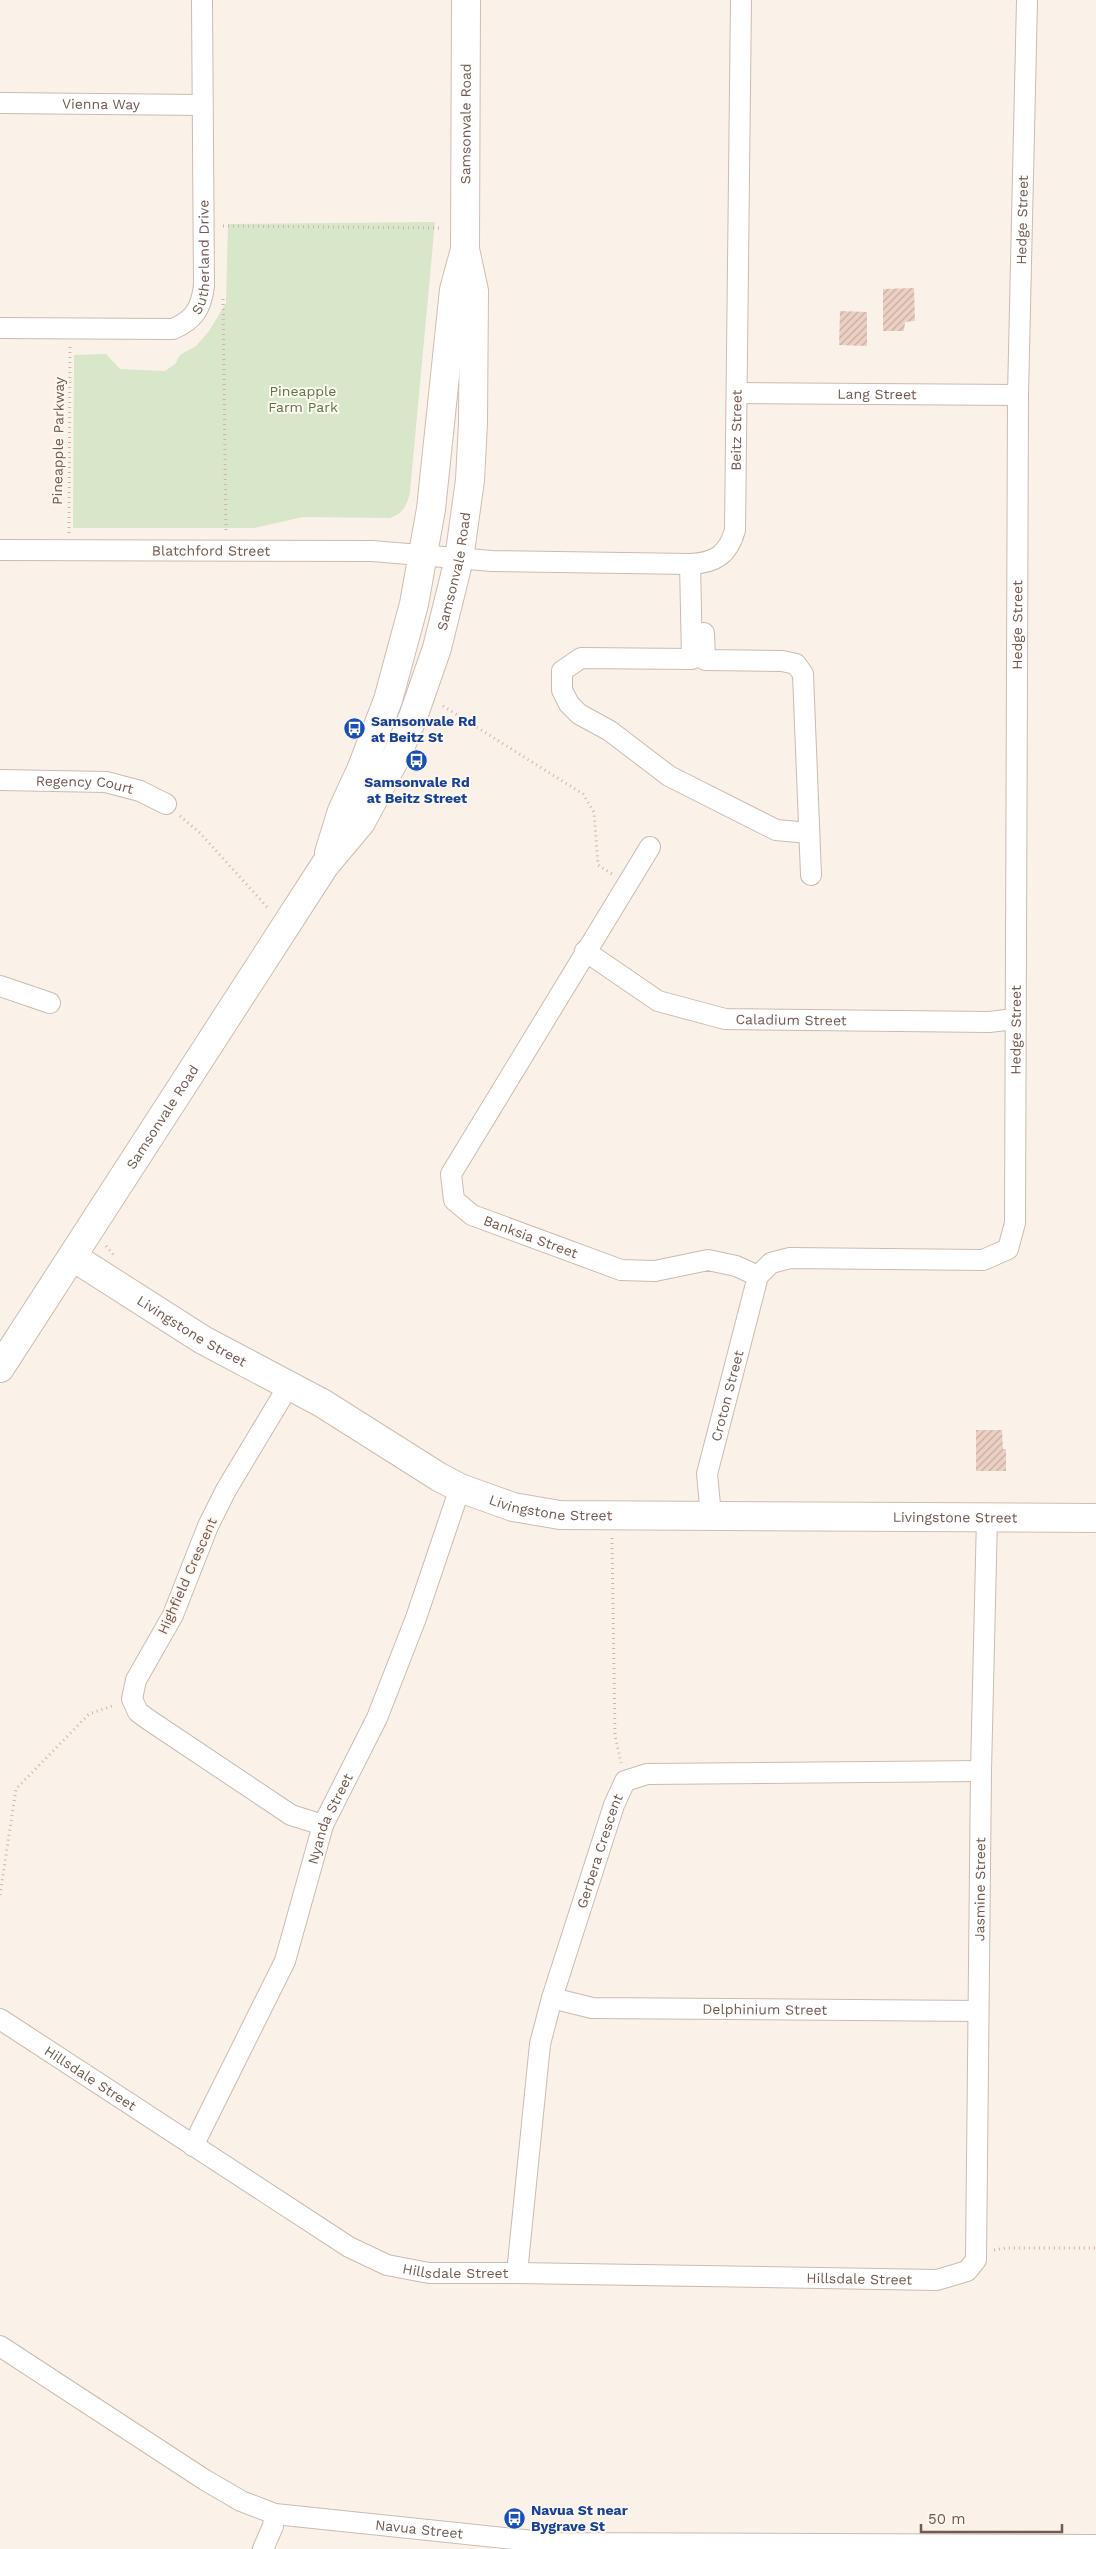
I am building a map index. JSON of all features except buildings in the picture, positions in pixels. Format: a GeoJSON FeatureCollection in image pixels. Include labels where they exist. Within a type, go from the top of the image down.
{"type":"FeatureCollection","features":[{"type":"Feature","properties":{"kind":"main road","name":"Samsonvale Road"},"geometry":{"type":"LineString","coordinates":[[0,1368],[325,865],[361,822],[396,757],[432,665],[459,559],[470,480],[473,422],[474,291],[465,249],[466,0]]}},
{"type":"Feature","properties":{"kind":"main road","name":"Samsonvale Road"},"geometry":{"type":"LineString","coordinates":[[325,865],[342,811],[361,770],[388,700],[412,613],[431,509],[454,290],[465,249]]}},
{"type":"Feature","properties":{"kind":"main road","name":"Livingstone Street"},"geometry":{"type":"LineString","coordinates":[[73,1257],[203,1340],[322,1403],[439,1477],[460,1488],[513,1507],[560,1515],[1096,1518]]}},
{"type":"Feature","properties":{"kind":"street","name":"Sutherland Drive"},"geometry":{"type":"LineString","coordinates":[[0,328],[173,329],[186,324],[196,315],[202,302],[204,286],[202,0]]}},
{"type":"Feature","properties":{"kind":"street","name":"Beitz Street"},"geometry":{"type":"LineString","coordinates":[[424,555],[459,559],[696,564],[723,555],[731,543],[735,530],[741,0]]}},
{"type":"Feature","properties":{"kind":"street","name":"Hedge Street"},"geometry":{"type":"LineString","coordinates":[[758,1276],[771,1263],[790,1258],[983,1260],[1008,1249],[1015,1223],[1018,395],[1026,0]]}},
{"type":"Feature","properties":{"kind":"street","name":"Vienna Way"},"geometry":{"type":"LineString","coordinates":[[0,103],[202,105]]}},
{"type":"Feature","properties":{"kind":"street","name":"Lang Street"},"geometry":{"type":"LineString","coordinates":[[737,393],[1018,395]]}},
{"type":"Feature","properties":{"kind":"street","name":"Blatchford Street"},"geometry":{"type":"LineString","coordinates":[[0,550],[372,551],[424,555]]}},
{"type":"Feature","properties":{"kind":"street"},"geometry":{"type":"LineString","coordinates":[[696,564],[705,660],[782,661],[796,664],[803,674],[811,875]]}},
{"type":"Feature","properties":{"kind":"street"},"geometry":{"type":"LineString","coordinates":[[696,564],[692,659],[581,658],[562,671],[562,690],[569,704],[579,714],[610,730],[670,776],[776,830],[809,833]]}},
{"type":"Feature","properties":{"kind":"street","name":"Regency Court"},"geometry":{"type":"LineString","coordinates":[[0,780],[106,782],[140,791],[166,804]]}},
{"type":"Feature","properties":{"kind":"street","name":"Banksia Street"},"geometry":{"type":"LineString","coordinates":[[650,847],[451,1174],[454,1200],[472,1215],[621,1270],[655,1271],[708,1260],[736,1266],[758,1276]]}},
{"type":"Feature","properties":{"kind":"street","name":"Caladium Street"},"geometry":{"type":"LineString","coordinates":[[585,951],[658,1001],[725,1019],[989,1022],[1015,1019]]}},
{"type":"Feature","properties":{"kind":"street"},"geometry":{"type":"LineString","coordinates":[[0,986],[50,1003]]}},
{"type":"Feature","properties":{"kind":"street","name":"Croton Street"},"geometry":{"type":"LineString","coordinates":[[711,1516],[707,1474],[758,1276]]}},
{"type":"Feature","properties":{"kind":"street","name":"Highfield Crescent"},"geometry":{"type":"LineString","coordinates":[[132,1699],[136,1680],[173,1615],[208,1526],[226,1490],[289,1385]]}},
{"type":"Feature","properties":{"kind":"street","name":"Nyanda Street"},"geometry":{"type":"LineString","coordinates":[[193,2146],[284,1961],[323,1826],[377,1718],[416,1618],[460,1488]]}},
{"type":"Feature","properties":{"kind":"street","name":"Jasmine Street"},"geometry":{"type":"LineString","coordinates":[[983,2255],[978,2011],[987,1517]]}},
{"type":"Feature","properties":{"kind":"street"},"geometry":{"type":"LineString","coordinates":[[132,1699],[138,1712],[148,1720],[291,1815],[323,1826]]}},
{"type":"Feature","properties":{"kind":"street","name":"Gerbera Crescent"},"geometry":{"type":"LineString","coordinates":[[517,2273],[540,2044],[552,1998],[614,1805],[625,1781],[647,1774],[981,1771]]}},
{"type":"Feature","properties":{"kind":"street","name":"Delphinium Street"},"geometry":{"type":"LineString","coordinates":[[552,1998],[592,2008],[978,2011]]}},
{"type":"Feature","properties":{"kind":"street","name":"Hillsdale Street"},"geometry":{"type":"LineString","coordinates":[[0,2019],[349,2247],[387,2265],[429,2274],[517,2273],[938,2280],[967,2271],[983,2255]]}},
{"type":"Feature","properties":{"kind":"street","name":"Navua Street"},"geometry":{"type":"LineString","coordinates":[[0,2346],[241,2502],[275,2514],[552,2543],[1096,2545]]}},
{"type":"Feature","properties":{"kind":"street"},"geometry":{"type":"LineString","coordinates":[[263,2549],[273,2526],[275,2514]]}},
{"type":"Feature","properties":{"kind":"path"},"geometry":{"type":"LineString","coordinates":[[222,226],[442,228]]}},
{"type":"Feature","properties":{"kind":"path"},"geometry":{"type":"LineString","coordinates":[[224,299],[226,534]]}},
{"type":"Feature","properties":{"kind":"path","name":"Pineapple Parkway"},"geometry":{"type":"LineString","coordinates":[[68,534],[70,348]]}},
{"type":"Feature","properties":{"kind":"path"},"geometry":{"type":"LineString","coordinates":[[443,706],[583,794],[594,812],[598,865],[627,884]]}},
{"type":"Feature","properties":{"kind":"path"},"geometry":{"type":"LineString","coordinates":[[166,804],[200,833],[268,908]]}},
{"type":"Feature","properties":{"kind":"path"},"geometry":{"type":"LineString","coordinates":[[612,1538],[615,1736],[625,1781]]}},
{"type":"Feature","properties":{"kind":"path"},"geometry":{"type":"LineString","coordinates":[[0,1896],[16,1790],[88,1714],[132,1699]]}},
{"type":"Feature","properties":{"kind":"path"},"geometry":{"type":"LineString","coordinates":[[983,2255],[1006,2248],[1096,2248]]}},
{"type":"Feature","properties":{"kind":"green space","name":"Pineapple Farm Park"},"geometry":{"type":"Polygon","coordinates":[[[435,222],[410,492],[406,505],[399,514],[390,518],[303,517],[254,528],[73,528],[74,355],[106,354],[120,369],[165,371],[175,364],[180,355],[196,346],[209,331],[226,303],[228,224],[435,222]]]}},
{"type":"Feature","properties":{"kind":"place","name":"Samsonvale Rd at Beitz St"},"geometry":{"type":"Point","coordinates":[355,729]}},
{"type":"Feature","properties":{"kind":"place","name":"Samsonvale Rd at Beitz Street"},"geometry":{"type":"Point","coordinates":[417,760]}},
{"type":"Feature","properties":{"kind":"place","name":"Navua St near Bygrave St"},"geometry":{"type":"Point","coordinates":[515,2518]}}]}
